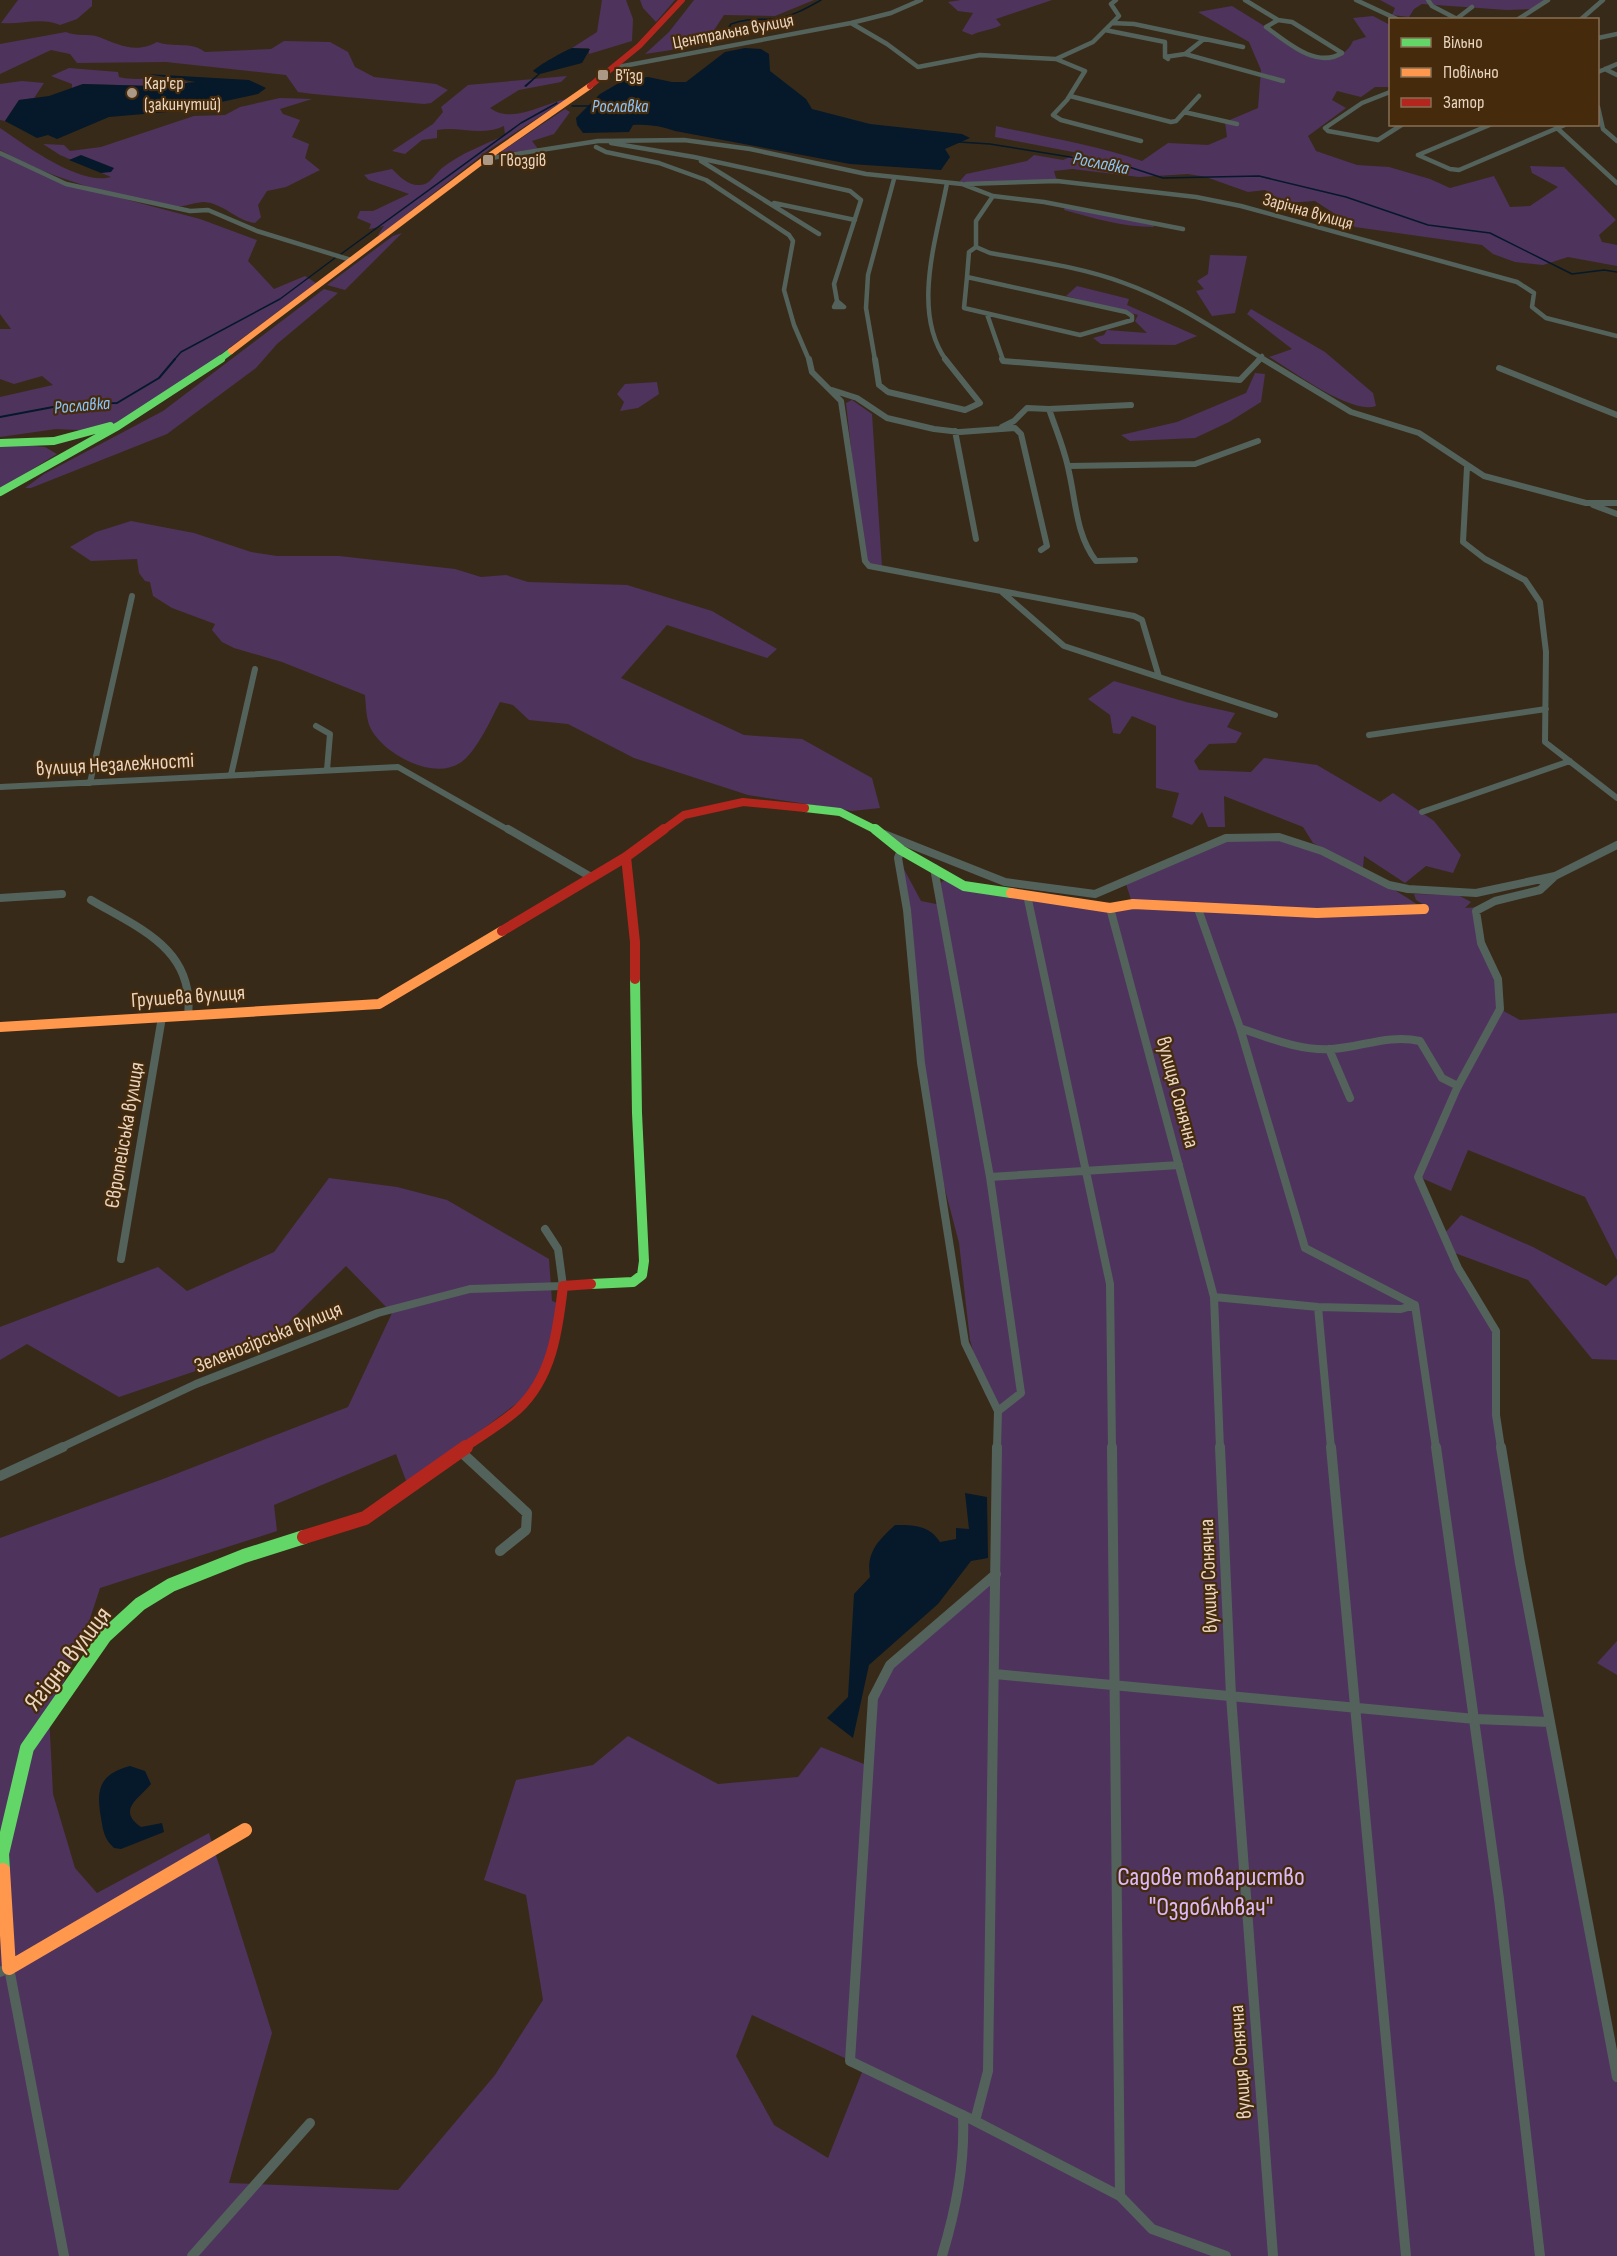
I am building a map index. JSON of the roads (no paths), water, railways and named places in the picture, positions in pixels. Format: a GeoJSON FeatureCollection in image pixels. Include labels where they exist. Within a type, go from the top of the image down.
{"type":"FeatureCollection","features":[{"type":"Feature","properties":{"kind":"street"},"geometry":{"type":"LineString","coordinates":[[0,492],[144,413],[188,384],[486,159],[618,67],[657,30],[682,0]]}},
{"type":"Feature","properties":{"kind":"street","name":"Центральна вулиця"},"geometry":{"type":"LineString","coordinates":[[618,67],[851,22],[891,13],[921,0]]}},
{"type":"Feature","properties":{"kind":"street"},"geometry":{"type":"LineString","coordinates":[[1056,59],[1093,42],[1119,16],[1111,4],[1101,0]]}},
{"type":"Feature","properties":{"kind":"street"},"geometry":{"type":"LineString","coordinates":[[1111,4],[1116,0]]}},
{"type":"Feature","properties":{"kind":"street"},"geometry":{"type":"LineString","coordinates":[[1245,0],[1278,20],[1292,22],[1342,53],[1337,58],[1326,60],[1311,55],[1266,27],[1278,20]]}},
{"type":"Feature","properties":{"kind":"street"},"geometry":{"type":"LineString","coordinates":[[1356,0],[1395,18]]}},
{"type":"Feature","properties":{"kind":"street"},"geometry":{"type":"LineString","coordinates":[[1428,0],[1432,6],[1455,18]]}},
{"type":"Feature","properties":{"kind":"street"},"geometry":{"type":"LineString","coordinates":[[1520,18],[1548,0]]}},
{"type":"Feature","properties":{"kind":"street"},"geometry":{"type":"LineString","coordinates":[[1582,18],[1603,0]]}},
{"type":"Feature","properties":{"kind":"street"},"geometry":{"type":"LineString","coordinates":[[1458,18],[1473,7]]}},
{"type":"Feature","properties":{"kind":"street"},"geometry":{"type":"LineString","coordinates":[[851,22],[864,34],[890,46],[912,65],[918,67],[980,55],[1056,59],[1085,71],[1070,96],[1053,115],[1061,120],[1141,141]]}},
{"type":"Feature","properties":{"kind":"street"},"geometry":{"type":"LineString","coordinates":[[1112,23],[1134,24],[1244,47]]}},
{"type":"Feature","properties":{"kind":"street"},"geometry":{"type":"LineString","coordinates":[[1106,30],[1165,42],[1165,57]]}},
{"type":"Feature","properties":{"kind":"street"},"geometry":{"type":"LineString","coordinates":[[1599,38],[1617,34]]}},
{"type":"Feature","properties":{"kind":"street"},"geometry":{"type":"LineString","coordinates":[[1185,54],[1204,39]]}},
{"type":"Feature","properties":{"kind":"street"},"geometry":{"type":"LineString","coordinates":[[1165,57],[1185,54],[1283,81]]}},
{"type":"Feature","properties":{"kind":"street"},"geometry":{"type":"LineString","coordinates":[[631,56],[634,60],[650,61]]}},
{"type":"Feature","properties":{"kind":"street"},"geometry":{"type":"LineString","coordinates":[[1165,57],[1172,61]]}},
{"type":"Feature","properties":{"kind":"street"},"geometry":{"type":"LineString","coordinates":[[1599,72],[1617,64]]}},
{"type":"Feature","properties":{"kind":"street"},"geometry":{"type":"LineString","coordinates":[[1605,69],[1617,75]]}},
{"type":"Feature","properties":{"kind":"street"},"geometry":{"type":"LineString","coordinates":[[1389,92],[1362,103],[1325,128],[1328,131],[1378,140],[1400,126]]}},
{"type":"Feature","properties":{"kind":"street"},"geometry":{"type":"LineString","coordinates":[[1070,96],[1171,122],[1176,121],[1199,96]]}},
{"type":"Feature","properties":{"kind":"street"},"geometry":{"type":"LineString","coordinates":[[1184,112],[1237,124]]}},
{"type":"Feature","properties":{"kind":"street"},"geometry":{"type":"LineString","coordinates":[[1599,116],[1603,129],[1617,141]]}},
{"type":"Feature","properties":{"kind":"street"},"geometry":{"type":"LineString","coordinates":[[1487,126],[1417,154],[1450,169],[1459,170],[1562,126]]}},
{"type":"Feature","properties":{"kind":"street"},"geometry":{"type":"LineString","coordinates":[[1557,128],[1617,183]]}},
{"type":"Feature","properties":{"kind":"street"},"geometry":{"type":"LineString","coordinates":[[486,159],[562,147],[684,140],[750,149],[894,179],[962,184],[993,196],[1044,202],[1183,229]]}},
{"type":"Feature","properties":{"kind":"street"},"geometry":{"type":"LineString","coordinates":[[597,144],[615,144],[694,157],[850,191],[861,200],[834,284],[837,301]]}},
{"type":"Feature","properties":{"kind":"street"},"geometry":{"type":"LineString","coordinates":[[597,144],[606,152],[659,163],[706,180],[789,235],[793,241],[783,290],[794,326],[807,350],[812,372],[841,401],[865,561],[869,566],[1134,616],[1142,620],[1160,677]]}},
{"type":"Feature","properties":{"kind":"street"},"geometry":{"type":"LineString","coordinates":[[0,153],[66,184],[190,211],[208,210],[257,231],[351,260]]}},
{"type":"Feature","properties":{"kind":"street"},"geometry":{"type":"LineString","coordinates":[[694,157],[819,234]]}},
{"type":"Feature","properties":{"kind":"street"},"geometry":{"type":"LineString","coordinates":[[894,179],[866,269],[866,309],[879,385],[888,392],[965,410],[980,403],[974,390],[948,363],[935,342],[928,310],[947,183]]}},
{"type":"Feature","properties":{"kind":"street","name":"Зарічна вулиця"},"geometry":{"type":"LineString","coordinates":[[962,184],[1077,183],[1196,197],[1241,206],[1517,282],[1534,293],[1532,307],[1545,318],[1617,336]]}},
{"type":"Feature","properties":{"kind":"street"},"geometry":{"type":"LineString","coordinates":[[976,247],[976,221],[993,196]]}},
{"type":"Feature","properties":{"kind":"street"},"geometry":{"type":"LineString","coordinates":[[768,201],[855,220]]}},
{"type":"Feature","properties":{"kind":"street"},"geometry":{"type":"LineString","coordinates":[[966,277],[1132,316],[1132,320],[1080,335],[964,308],[966,277],[969,252],[976,247]]}},
{"type":"Feature","properties":{"kind":"street"},"geometry":{"type":"LineString","coordinates":[[976,247],[990,254],[1080,270],[1125,283],[1174,305],[1262,356],[1351,412],[1419,433],[1487,477],[1586,503],[1617,514]]}},
{"type":"Feature","properties":{"kind":"street"},"geometry":{"type":"LineString","coordinates":[[987,314],[1003,361],[1240,380],[1262,356]]}},
{"type":"Feature","properties":{"kind":"street"},"geometry":{"type":"LineString","coordinates":[[1499,368],[1617,415]]}},
{"type":"Feature","properties":{"kind":"street"},"geometry":{"type":"LineString","coordinates":[[831,390],[857,398],[887,418],[955,432],[1015,428],[1021,434],[1047,546],[1041,550]]}},
{"type":"Feature","properties":{"kind":"street"},"geometry":{"type":"LineString","coordinates":[[999,428],[1014,421],[1027,408],[1131,405]]}},
{"type":"Feature","properties":{"kind":"street"},"geometry":{"type":"LineString","coordinates":[[1049,409],[1068,466],[1090,555],[1096,561],[1135,560]]}},
{"type":"Feature","properties":{"kind":"street"},"geometry":{"type":"LineString","coordinates":[[0,442],[54,441],[99,431],[144,413]]}},
{"type":"Feature","properties":{"kind":"street"},"geometry":{"type":"LineString","coordinates":[[955,432],[976,539]]}},
{"type":"Feature","properties":{"kind":"street"},"geometry":{"type":"LineString","coordinates":[[54,441],[65,447],[63,455],[55,463]]}},
{"type":"Feature","properties":{"kind":"street"},"geometry":{"type":"LineString","coordinates":[[1068,466],[1195,464],[1258,441]]}},
{"type":"Feature","properties":{"kind":"street"},"geometry":{"type":"LineString","coordinates":[[1467,466],[1463,542],[1485,559],[1525,580],[1540,602],[1546,652],[1545,741],[1617,798]]}},
{"type":"Feature","properties":{"kind":"street"},"geometry":{"type":"LineString","coordinates":[[1586,503],[1617,503]]}},
{"type":"Feature","properties":{"kind":"street"},"geometry":{"type":"LineString","coordinates":[[1000,591],[1064,646],[1275,715]]}},
{"type":"Feature","properties":{"kind":"street"},"geometry":{"type":"LineString","coordinates":[[90,783],[132,596]]}},
{"type":"Feature","properties":{"kind":"street"},"geometry":{"type":"LineString","coordinates":[[231,775],[255,669]]}},
{"type":"Feature","properties":{"kind":"street"},"geometry":{"type":"LineString","coordinates":[[1369,735],[1546,709]]}},
{"type":"Feature","properties":{"kind":"street"},"geometry":{"type":"LineString","coordinates":[[316,726],[330,734],[327,770]]}},
{"type":"Feature","properties":{"kind":"street"},"geometry":{"type":"LineString","coordinates":[[1422,812],[1570,761]]}},
{"type":"Feature","properties":{"kind":"street","name":"вулиця Незалежності"},"geometry":{"type":"LineString","coordinates":[[0,787],[398,767],[591,877]]}},
{"type":"Feature","properties":{"kind":"street"},"geometry":{"type":"LineString","coordinates":[[591,877],[626,857],[684,815],[743,802],[840,812],[882,833],[1005,882],[1095,894],[1226,838],[1279,837],[1322,850],[1389,885],[1408,889],[1483,892],[1523,885],[1555,876],[1617,845]]}},
{"type":"Feature","properties":{"kind":"street"},"geometry":{"type":"LineString","coordinates":[[882,833],[901,850],[964,886],[1110,908],[1133,904],[1317,913],[1424,909]]}},
{"type":"Feature","properties":{"kind":"street"},"geometry":{"type":"LineString","coordinates":[[901,850],[898,858],[907,910],[921,1063],[965,1343],[998,1411],[988,2072],[975,2121]]}},
{"type":"Feature","properties":{"kind":"street"},"geometry":{"type":"LineString","coordinates":[[545,1229],[558,1250],[564,1286],[633,1282],[642,1275],[635,942],[626,857]]}},
{"type":"Feature","properties":{"kind":"street"},"geometry":{"type":"LineString","coordinates":[[934,868],[990,1177],[1021,1393],[998,1411]]}},
{"type":"Feature","properties":{"kind":"street"},"geometry":{"type":"LineString","coordinates":[[1555,876],[1552,882],[1528,895],[1489,903],[1476,911],[1481,943],[1498,979],[1500,1009],[1458,1086],[1418,1177],[1458,1268],[1496,1331],[1496,1416],[1550,1722],[1617,2077]]}},
{"type":"Feature","properties":{"kind":"street","name":"Грушева вулиця"},"geometry":{"type":"LineString","coordinates":[[0,1027],[379,1004],[591,877]]}},
{"type":"Feature","properties":{"kind":"street"},"geometry":{"type":"LineString","coordinates":[[0,898],[62,894]]}},
{"type":"Feature","properties":{"kind":"street"},"geometry":{"type":"LineString","coordinates":[[1028,895],[1110,1284],[1120,2196]]}},
{"type":"Feature","properties":{"kind":"street"},"geometry":{"type":"LineString","coordinates":[[91,900],[175,958],[186,979],[190,999],[188,1016]]}},
{"type":"Feature","properties":{"kind":"street"},"geometry":{"type":"LineString","coordinates":[[1197,906],[1240,1028],[1305,1248],[1415,1305]]}},
{"type":"Feature","properties":{"kind":"street","name":"вулиця Сонячна"},"geometry":{"type":"LineString","coordinates":[[1110,908],[1214,1296],[1231,1696],[1273,2256]]}},
{"type":"Feature","properties":{"kind":"street","name":"Європейська вулиця"},"geometry":{"type":"LineString","coordinates":[[121,1259],[162,1017]]}},
{"type":"Feature","properties":{"kind":"street"},"geometry":{"type":"LineString","coordinates":[[1240,1028],[1284,1043],[1329,1049],[1405,1036],[1420,1041],[1442,1078],[1458,1086]]}},
{"type":"Feature","properties":{"kind":"street"},"geometry":{"type":"LineString","coordinates":[[1329,1049],[1350,1098]]}},
{"type":"Feature","properties":{"kind":"street"},"geometry":{"type":"LineString","coordinates":[[990,1177],[1179,1165]]}},
{"type":"Feature","properties":{"kind":"street","name":"Ягідна вулиця"},"geometry":{"type":"LineString","coordinates":[[5,1970],[2,1854],[27,1748],[105,1636],[140,1604],[171,1585],[272,1548],[366,1518],[517,1410],[537,1388],[547,1370],[557,1338],[564,1286]]}},
{"type":"Feature","properties":{"kind":"street","name":"Зеленогірська вулиця"},"geometry":{"type":"LineString","coordinates":[[0,1476],[196,1384],[378,1313],[470,1289],[564,1286]]}},
{"type":"Feature","properties":{"kind":"street"},"geometry":{"type":"LineString","coordinates":[[1214,1296],[1318,1307],[1401,1309],[1415,1305]]}},
{"type":"Feature","properties":{"kind":"street"},"geometry":{"type":"LineString","coordinates":[[1415,1305],[1475,1719],[1523,2079],[1540,2256]]}},
{"type":"Feature","properties":{"kind":"street"},"geometry":{"type":"LineString","coordinates":[[1318,1307],[1406,2256]]}},
{"type":"Feature","properties":{"kind":"street"},"geometry":{"type":"LineString","coordinates":[[459,1450],[527,1513],[526,1530],[500,1551]]}},
{"type":"Feature","properties":{"kind":"street"},"geometry":{"type":"LineString","coordinates":[[996,1574],[890,1665],[873,1698],[850,2061],[963,2115],[1120,2196],[1152,2229],[1226,2256]]}},
{"type":"Feature","properties":{"kind":"street"},"geometry":{"type":"LineString","coordinates":[[995,1674],[1475,1719],[1550,1722]]}},
{"type":"Feature","properties":{"kind":"street"},"geometry":{"type":"LineString","coordinates":[[64,2256],[5,1970],[245,1830]]}},
{"type":"Feature","properties":{"kind":"street"},"geometry":{"type":"LineString","coordinates":[[942,2256],[957,2208],[965,2137],[963,2115]]}},
{"type":"Feature","properties":{"kind":"street"},"geometry":{"type":"LineString","coordinates":[[192,2256],[310,2123]]}},
{"type":"Feature","properties":{"kind":"water"},"geometry":{"type":"Polygon","coordinates":[[[572,48],[590,49],[582,63],[540,74],[526,87],[524,86],[538,74],[533,71],[536,68],[572,48]]]}},
{"type":"Feature","properties":{"kind":"water"},"geometry":{"type":"Polygon","coordinates":[[[745,48],[761,49],[769,54],[770,71],[806,99],[812,109],[870,124],[962,134],[970,138],[945,149],[950,157],[941,170],[850,164],[654,126],[633,125],[629,132],[583,133],[577,125],[576,118],[600,94],[624,80],[648,77],[672,82],[686,82],[725,52],[745,48]]]}},
{"type":"Feature","properties":{"kind":"water"},"geometry":{"type":"Polygon","coordinates":[[[147,74],[249,80],[266,88],[258,94],[179,111],[109,117],[57,139],[48,135],[37,138],[5,121],[19,100],[49,96],[83,84],[152,86],[196,82],[147,74]]]}},
{"type":"Feature","properties":{"kind":"water"},"geometry":{"type":"Polygon","coordinates":[[[81,155],[114,168],[111,172],[101,173],[69,160],[81,155]]]}},
{"type":"Feature","properties":{"kind":"water"},"geometry":{"type":"Polygon","coordinates":[[[965,1493],[987,1497],[988,1558],[971,1561],[938,1604],[869,1665],[853,1738],[827,1718],[848,1697],[854,1594],[870,1577],[872,1554],[879,1542],[895,1525],[926,1529],[940,1542],[956,1539],[956,1528],[969,1529],[965,1493]]]}},
{"type":"Feature","properties":{"kind":"water"},"geometry":{"type":"Polygon","coordinates":[[[130,1766],[145,1771],[151,1784],[132,1804],[130,1815],[141,1827],[162,1823],[164,1832],[121,1849],[114,1848],[103,1830],[100,1791],[102,1784],[112,1774],[130,1766]]]}},
{"type":"Feature","properties":{"kind":"waterway"},"geometry":{"type":"LineString","coordinates":[[724,36],[731,24],[747,20],[785,17],[821,0]]}},
{"type":"Feature","properties":{"kind":"waterway","name":"Рославка"},"geometry":{"type":"LineString","coordinates":[[341,254],[521,123],[557,103]]}},
{"type":"Feature","properties":{"kind":"waterway","name":"Рославка"},"geometry":{"type":"LineString","coordinates":[[572,106],[590,106]]}},
{"type":"Feature","properties":{"kind":"waterway","name":"Рославка"},"geometry":{"type":"LineString","coordinates":[[959,142],[990,144],[1126,166],[1163,178],[1259,176],[1346,197],[1428,225],[1490,233],[1572,274],[1604,270],[1617,272]]}},
{"type":"Feature","properties":{"kind":"waterway","name":"Рославка"},"geometry":{"type":"LineString","coordinates":[[174,360],[181,352],[280,299],[335,258]]}},
{"type":"Feature","properties":{"kind":"waterway","name":"Рославка"},"geometry":{"type":"LineString","coordinates":[[0,417],[69,404],[117,403],[159,378],[175,359]]}},
{"type":"Feature","properties":{"kind":"place","name":"В'їзд"},"geometry":{"type":"Point","coordinates":[603,75]}},
{"type":"Feature","properties":{"kind":"place","name":"Кар'єр (закинутий)"},"geometry":{"type":"Point","coordinates":[132,93]}},
{"type":"Feature","properties":{"kind":"place","name":"Гвоздів"},"geometry":{"type":"Point","coordinates":[488,160]}},
{"type":"Feature","properties":{"kind":"park label","name":"Садове товариство \"Оздоблювач\""},"geometry":{"type":"Point","coordinates":[1211,1891]}}]}
